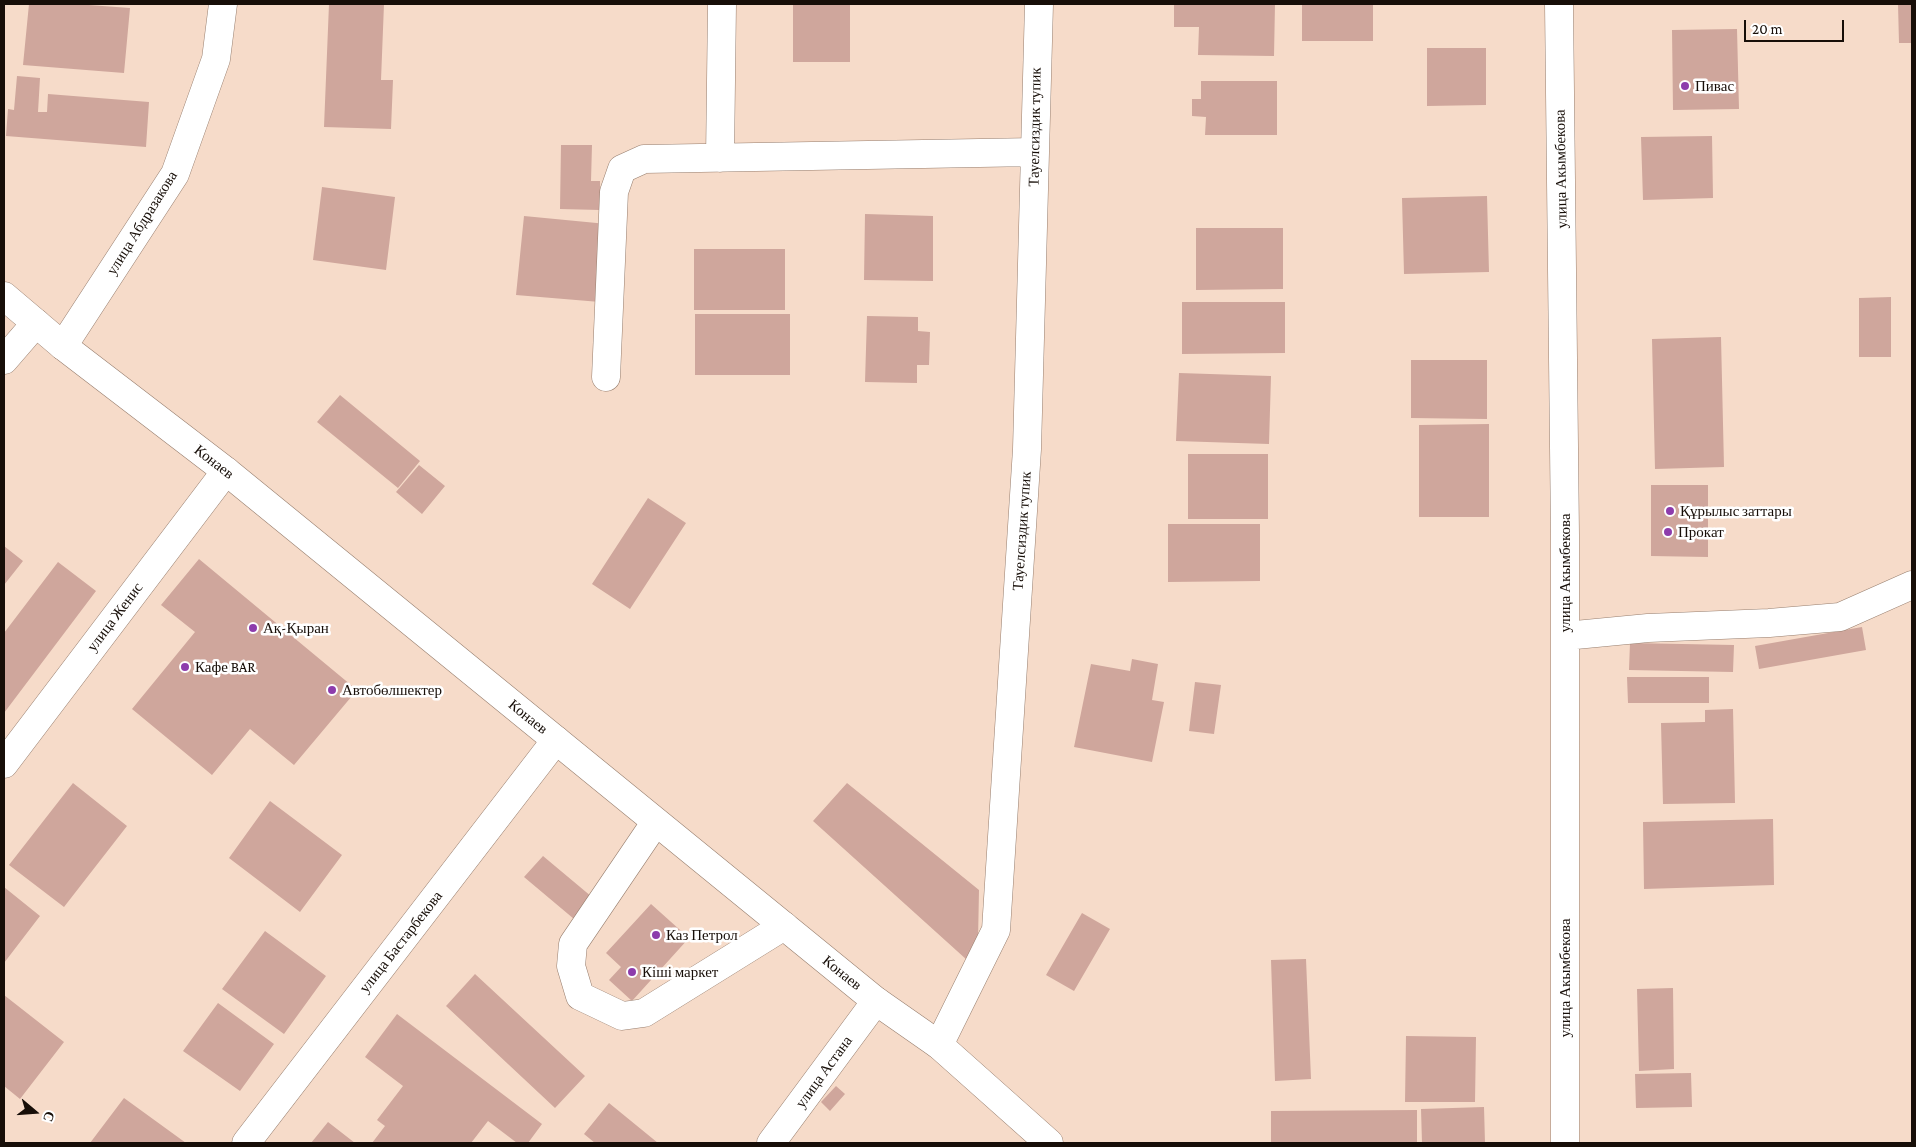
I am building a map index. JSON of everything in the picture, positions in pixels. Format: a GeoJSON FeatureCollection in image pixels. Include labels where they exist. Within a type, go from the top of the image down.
{"type":"FeatureCollection","features":[{"type":"Feature","properties":{"kind":"street","name":"улица Абдразакова"},"geometry":{"type":"LineString","coordinates":[[63,346],[175,174],[216,59],[223,4]]}},
{"type":"Feature","properties":{"kind":"street"},"geometry":{"type":"LineString","coordinates":[[720,158],[722,4]]}},
{"type":"Feature","properties":{"kind":"street","name":"Тауелсиздик тупик"},"geometry":{"type":"LineString","coordinates":[[939,1045],[996,930],[1027,449],[1039,4]]}},
{"type":"Feature","properties":{"kind":"street","name":"улица Акымбекова"},"geometry":{"type":"LineString","coordinates":[[1560,4],[1565,636],[1565,1143]]}},
{"type":"Feature","properties":{"kind":"street"},"geometry":{"type":"LineString","coordinates":[[606,377],[614,192],[622,169],[644,159],[1035,152]]}},
{"type":"Feature","properties":{"kind":"street","name":"Конаев"},"geometry":{"type":"LineString","coordinates":[[4,296],[63,346],[226,471],[655,823],[876,1001],[939,1045],[1049,1143]]}},
{"type":"Feature","properties":{"kind":"street"},"geometry":{"type":"LineString","coordinates":[[4,360],[36,323]]}},
{"type":"Feature","properties":{"kind":"street","name":"улица Женис"},"geometry":{"type":"LineString","coordinates":[[4,764],[226,471]]}},
{"type":"Feature","properties":{"kind":"street"},"geometry":{"type":"LineString","coordinates":[[1565,636],[1648,628],[1769,623],[1840,617],[1912,585]]}},
{"type":"Feature","properties":{"kind":"street","name":"улица Бастарбекова"},"geometry":{"type":"LineString","coordinates":[[246,1143],[556,740]]}},
{"type":"Feature","properties":{"kind":"street"},"geometry":{"type":"LineString","coordinates":[[655,823],[573,944],[571,966],[580,996],[622,1016],[644,1013],[784,926]]}},
{"type":"Feature","properties":{"kind":"street","name":"улица Астана"},"geometry":{"type":"LineString","coordinates":[[772,1143],[876,1001]]}},
{"type":"Feature","properties":{"kind":"building"},"geometry":{"type":"Polygon","coordinates":[[[29,4],[75,4],[130,8],[124,73],[23,65],[29,4]]]}},
{"type":"Feature","properties":{"kind":"building"},"geometry":{"type":"Polygon","coordinates":[[[329,4],[384,4],[381,80],[393,80],[391,129],[324,127],[329,4]]]}},
{"type":"Feature","properties":{"kind":"building"},"geometry":{"type":"Polygon","coordinates":[[[793,4],[850,4],[850,62],[793,62],[793,4]]]}},
{"type":"Feature","properties":{"kind":"building"},"geometry":{"type":"Polygon","coordinates":[[[1174,4],[1275,4],[1274,56],[1198,55],[1199,27],[1174,27],[1174,4]]]}},
{"type":"Feature","properties":{"kind":"building"},"geometry":{"type":"Polygon","coordinates":[[[1302,4],[1373,4],[1373,41],[1302,41],[1302,4]]]}},
{"type":"Feature","properties":{"kind":"building"},"geometry":{"type":"Polygon","coordinates":[[[1898,4],[1912,4],[1912,43],[1899,43],[1898,4]]]}},
{"type":"Feature","properties":{"kind":"building"},"geometry":{"type":"Polygon","coordinates":[[[1737,29],[1739,109],[1673,110],[1672,30],[1737,29]]]}},
{"type":"Feature","properties":{"kind":"building"},"geometry":{"type":"Polygon","coordinates":[[[1427,48],[1486,48],[1486,105],[1427,106],[1427,48]]]}},
{"type":"Feature","properties":{"kind":"building"},"geometry":{"type":"Polygon","coordinates":[[[17,76],[40,78],[38,112],[47,112],[48,94],[149,102],[146,147],[6,136],[8,109],[14,110],[17,76]]]}},
{"type":"Feature","properties":{"kind":"building"},"geometry":{"type":"Polygon","coordinates":[[[1201,81],[1277,81],[1277,135],[1205,135],[1206,117],[1192,116],[1192,99],[1201,99],[1201,81]]]}},
{"type":"Feature","properties":{"kind":"building"},"geometry":{"type":"Polygon","coordinates":[[[1712,136],[1713,198],[1643,200],[1641,137],[1712,136]]]}},
{"type":"Feature","properties":{"kind":"building"},"geometry":{"type":"Polygon","coordinates":[[[561,145],[592,145],[591,181],[600,181],[600,210],[560,209],[561,145]]]}},
{"type":"Feature","properties":{"kind":"building"},"geometry":{"type":"Polygon","coordinates":[[[322,187],[395,197],[386,270],[313,260],[322,187]]]}},
{"type":"Feature","properties":{"kind":"building"},"geometry":{"type":"Polygon","coordinates":[[[1487,196],[1489,272],[1404,274],[1402,198],[1487,196]]]}},
{"type":"Feature","properties":{"kind":"building"},"geometry":{"type":"Polygon","coordinates":[[[865,214],[933,216],[933,281],[864,280],[865,214]]]}},
{"type":"Feature","properties":{"kind":"building"},"geometry":{"type":"Polygon","coordinates":[[[524,216],[607,224],[600,302],[516,295],[524,216]]]}},
{"type":"Feature","properties":{"kind":"building"},"geometry":{"type":"Polygon","coordinates":[[[1196,228],[1283,228],[1283,289],[1196,290],[1196,228]]]}},
{"type":"Feature","properties":{"kind":"building"},"geometry":{"type":"Polygon","coordinates":[[[694,249],[785,249],[785,310],[694,310],[694,249]]]}},
{"type":"Feature","properties":{"kind":"building"},"geometry":{"type":"Polygon","coordinates":[[[1891,297],[1891,357],[1859,357],[1859,298],[1891,297]]]}},
{"type":"Feature","properties":{"kind":"building"},"geometry":{"type":"Polygon","coordinates":[[[1182,302],[1285,302],[1285,353],[1182,354],[1182,302]]]}},
{"type":"Feature","properties":{"kind":"building"},"geometry":{"type":"Polygon","coordinates":[[[695,314],[790,314],[790,375],[695,375],[695,314]]]}},
{"type":"Feature","properties":{"kind":"building"},"geometry":{"type":"Polygon","coordinates":[[[867,316],[918,317],[918,331],[930,332],[929,365],[917,365],[917,383],[865,382],[867,316]]]}},
{"type":"Feature","properties":{"kind":"building"},"geometry":{"type":"Polygon","coordinates":[[[1721,337],[1724,467],[1655,469],[1652,339],[1721,337]]]}},
{"type":"Feature","properties":{"kind":"building"},"geometry":{"type":"Polygon","coordinates":[[[1411,360],[1487,360],[1487,419],[1411,418],[1411,360]]]}},
{"type":"Feature","properties":{"kind":"building"},"geometry":{"type":"Polygon","coordinates":[[[1179,373],[1271,376],[1269,444],[1176,441],[1179,373]]]}},
{"type":"Feature","properties":{"kind":"building"},"geometry":{"type":"Polygon","coordinates":[[[340,395],[420,461],[398,488],[317,422],[340,395]]]}},
{"type":"Feature","properties":{"kind":"building"},"geometry":{"type":"Polygon","coordinates":[[[1489,424],[1489,517],[1419,517],[1419,425],[1489,424]]]}},
{"type":"Feature","properties":{"kind":"building"},"geometry":{"type":"Polygon","coordinates":[[[1188,454],[1268,454],[1268,519],[1188,519],[1188,454]]]}},
{"type":"Feature","properties":{"kind":"building"},"geometry":{"type":"Polygon","coordinates":[[[419,465],[445,486],[422,514],[396,492],[419,465]]]}},
{"type":"Feature","properties":{"kind":"building"},"geometry":{"type":"Polygon","coordinates":[[[1651,485],[1708,485],[1708,557],[1651,556],[1651,485]]]}},
{"type":"Feature","properties":{"kind":"building"},"geometry":{"type":"Polygon","coordinates":[[[648,498],[686,523],[630,609],[592,584],[648,498]]]}},
{"type":"Feature","properties":{"kind":"building"},"geometry":{"type":"Polygon","coordinates":[[[1168,524],[1260,524],[1260,581],[1168,582],[1168,524]]]}},
{"type":"Feature","properties":{"kind":"building"},"geometry":{"type":"Polygon","coordinates":[[[4,546],[23,561],[4,585],[4,546]]]}},
{"type":"Feature","properties":{"kind":"building"},"geometry":{"type":"Polygon","coordinates":[[[199,559],[357,690],[294,765],[250,729],[212,775],[132,709],[195,632],[161,605],[199,559]]]}},
{"type":"Feature","properties":{"kind":"building"},"geometry":{"type":"Polygon","coordinates":[[[58,562],[96,591],[4,713],[4,633],[58,562]]]}},
{"type":"Feature","properties":{"kind":"building"},"geometry":{"type":"Polygon","coordinates":[[[1862,627],[1866,650],[1759,669],[1755,646],[1862,627]]]}},
{"type":"Feature","properties":{"kind":"building"},"geometry":{"type":"Polygon","coordinates":[[[1630,643],[1734,645],[1733,672],[1629,670],[1630,643]]]}},
{"type":"Feature","properties":{"kind":"building"},"geometry":{"type":"Polygon","coordinates":[[[1132,659],[1158,664],[1152,700],[1164,702],[1152,762],[1074,747],[1091,664],[1130,671],[1132,659]]]}},
{"type":"Feature","properties":{"kind":"building"},"geometry":{"type":"Polygon","coordinates":[[[1627,677],[1709,677],[1709,703],[1628,703],[1627,677]]]}},
{"type":"Feature","properties":{"kind":"building"},"geometry":{"type":"Polygon","coordinates":[[[1195,682],[1221,685],[1214,734],[1189,731],[1195,682]]]}},
{"type":"Feature","properties":{"kind":"building"},"geometry":{"type":"Polygon","coordinates":[[[1733,709],[1735,803],[1663,804],[1661,723],[1705,722],[1705,710],[1733,709]]]}},
{"type":"Feature","properties":{"kind":"building"},"geometry":{"type":"Polygon","coordinates":[[[73,783],[127,826],[64,907],[9,865],[73,783]]]}},
{"type":"Feature","properties":{"kind":"building"},"geometry":{"type":"Polygon","coordinates":[[[847,783],[979,890],[978,941],[967,960],[813,821],[847,783]]]}},
{"type":"Feature","properties":{"kind":"building"},"geometry":{"type":"Polygon","coordinates":[[[270,801],[342,855],[300,912],[229,858],[270,801]]]}},
{"type":"Feature","properties":{"kind":"building"},"geometry":{"type":"Polygon","coordinates":[[[1773,819],[1774,885],[1644,889],[1643,822],[1773,819]]]}},
{"type":"Feature","properties":{"kind":"building"},"geometry":{"type":"Polygon","coordinates":[[[543,856],[592,897],[574,919],[524,877],[543,856]]]}},
{"type":"Feature","properties":{"kind":"building"},"geometry":{"type":"Polygon","coordinates":[[[4,887],[40,916],[4,963],[4,887]]]}},
{"type":"Feature","properties":{"kind":"building"},"geometry":{"type":"Polygon","coordinates":[[[651,904],[689,938],[632,1001],[609,980],[621,967],[606,953],[651,904]]]}},
{"type":"Feature","properties":{"kind":"building"},"geometry":{"type":"Polygon","coordinates":[[[1082,913],[1110,929],[1074,991],[1046,975],[1082,913]]]}},
{"type":"Feature","properties":{"kind":"building"},"geometry":{"type":"Polygon","coordinates":[[[265,931],[326,976],[284,1034],[222,989],[265,931]]]}},
{"type":"Feature","properties":{"kind":"building"},"geometry":{"type":"Polygon","coordinates":[[[1306,959],[1311,1079],[1275,1081],[1271,960],[1306,959]]]}},
{"type":"Feature","properties":{"kind":"building"},"geometry":{"type":"Polygon","coordinates":[[[475,974],[585,1076],[555,1108],[446,1006],[475,974]]]}},
{"type":"Feature","properties":{"kind":"building"},"geometry":{"type":"Polygon","coordinates":[[[1673,988],[1674,1069],[1639,1071],[1637,989],[1673,988]]]}},
{"type":"Feature","properties":{"kind":"building"},"geometry":{"type":"Polygon","coordinates":[[[4,995],[64,1042],[20,1099],[4,1086],[4,995]]]}},
{"type":"Feature","properties":{"kind":"building"},"geometry":{"type":"Polygon","coordinates":[[[218,1003],[274,1044],[240,1091],[183,1051],[218,1003]]]}},
{"type":"Feature","properties":{"kind":"building"},"geometry":{"type":"Polygon","coordinates":[[[397,1014],[542,1124],[528,1143],[517,1143],[488,1121],[471,1143],[372,1143],[385,1126],[377,1120],[403,1086],[365,1057],[397,1014]]]}},
{"type":"Feature","properties":{"kind":"building"},"geometry":{"type":"Polygon","coordinates":[[[1406,1036],[1476,1037],[1475,1102],[1405,1102],[1406,1036]]]}},
{"type":"Feature","properties":{"kind":"building"},"geometry":{"type":"Polygon","coordinates":[[[1691,1073],[1692,1107],[1636,1108],[1635,1074],[1691,1073]]]}},
{"type":"Feature","properties":{"kind":"building"},"geometry":{"type":"Polygon","coordinates":[[[836,1086],[845,1094],[830,1111],[821,1102],[836,1086]]]}},
{"type":"Feature","properties":{"kind":"building"},"geometry":{"type":"Polygon","coordinates":[[[124,1098],[186,1143],[90,1143],[124,1098]]]}},
{"type":"Feature","properties":{"kind":"building"},"geometry":{"type":"Polygon","coordinates":[[[609,1103],[658,1143],[595,1143],[584,1134],[609,1103]]]}},
{"type":"Feature","properties":{"kind":"building"},"geometry":{"type":"Polygon","coordinates":[[[1484,1107],[1485,1143],[1422,1143],[1421,1109],[1484,1107]]]}},
{"type":"Feature","properties":{"kind":"building"},"geometry":{"type":"Polygon","coordinates":[[[1417,1110],[1417,1143],[1271,1143],[1271,1111],[1417,1110]]]}},
{"type":"Feature","properties":{"kind":"building"},"geometry":{"type":"Polygon","coordinates":[[[328,1122],[355,1143],[311,1143],[328,1122]]]}},
{"type":"Feature","properties":{"kind":"place","name":"Пивас"},"geometry":{"type":"Point","coordinates":[1685,86]}},
{"type":"Feature","properties":{"kind":"place","name":"Құрылыс заттары"},"geometry":{"type":"Point","coordinates":[1670,511]}},
{"type":"Feature","properties":{"kind":"place","name":"Прокат"},"geometry":{"type":"Point","coordinates":[1668,532]}},
{"type":"Feature","properties":{"kind":"place","name":"Ақ-Қыран"},"geometry":{"type":"Point","coordinates":[253,628]}},
{"type":"Feature","properties":{"kind":"place","name":"Кафе BAR"},"geometry":{"type":"Point","coordinates":[185,667]}},
{"type":"Feature","properties":{"kind":"place","name":"Автобөлшектер"},"geometry":{"type":"Point","coordinates":[332,690]}},
{"type":"Feature","properties":{"kind":"place","name":"Каз Петрол"},"geometry":{"type":"Point","coordinates":[656,935]}},
{"type":"Feature","properties":{"kind":"place","name":"Кіші маркет"},"geometry":{"type":"Point","coordinates":[632,972]}}]}
